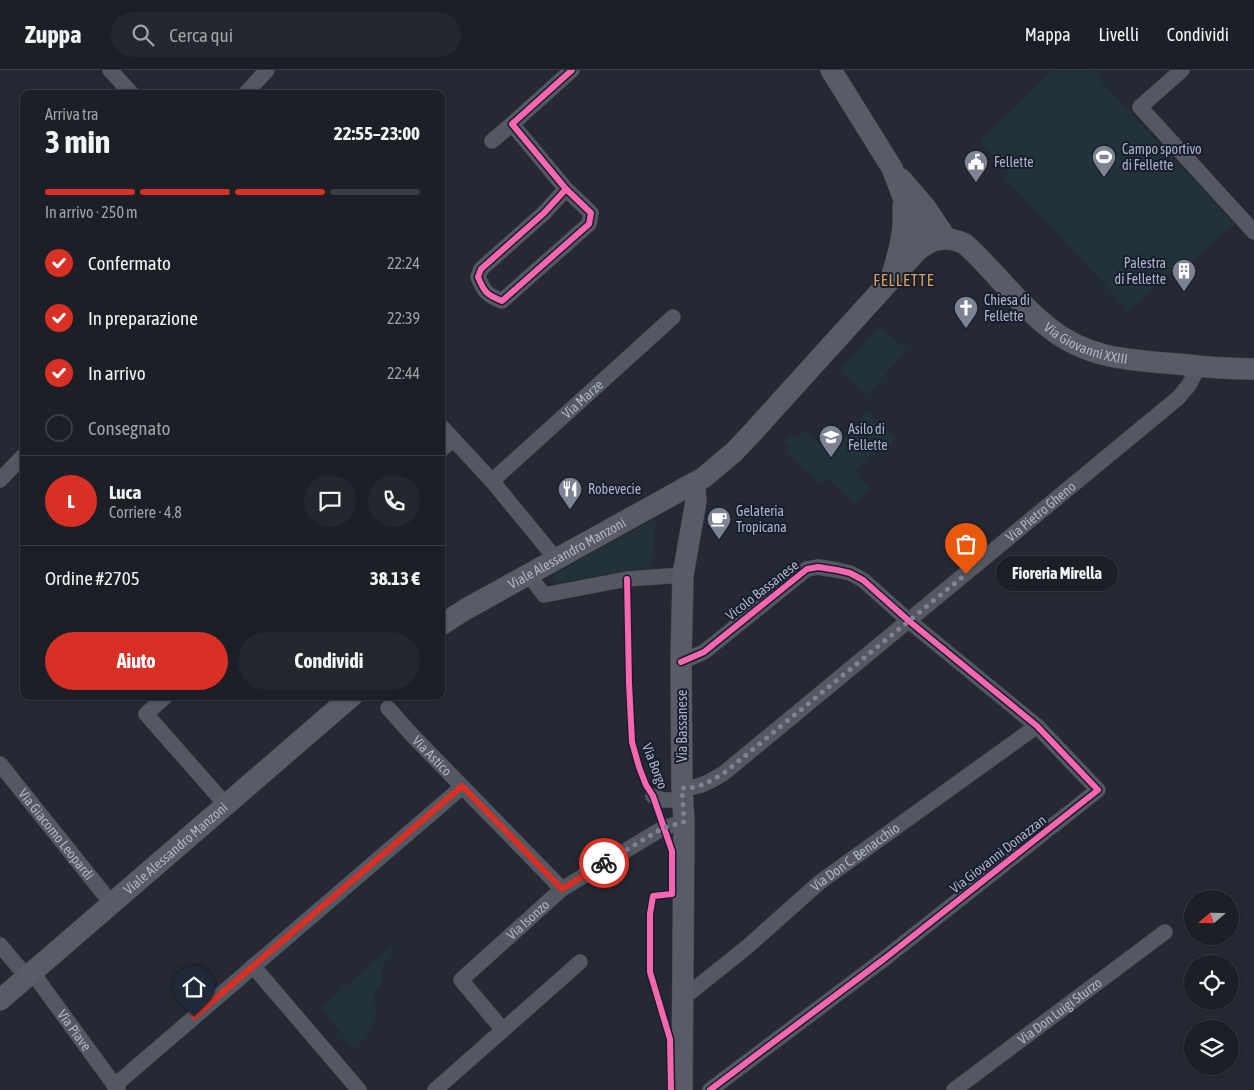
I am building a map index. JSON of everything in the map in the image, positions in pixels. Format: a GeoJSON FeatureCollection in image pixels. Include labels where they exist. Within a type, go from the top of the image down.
{"type":"FeatureCollection","features":[{"type":"Feature","properties":{"kind":"main road"},"geometry":{"type":"LineString","coordinates":[[693,484],[716,467],[752,433],[919,250],[935,240],[946,238],[926,208],[892,168],[831,70]]}},
{"type":"Feature","properties":{"kind":"main road"},"geometry":{"type":"LineString","coordinates":[[892,168],[915,228],[925,245]]}},
{"type":"Feature","properties":{"kind":"main road"},"geometry":{"type":"LineString","coordinates":[[891,280],[901,244],[904,223],[902,194]]}},
{"type":"Feature","properties":{"kind":"main road","name":"Via Giovanni XXIII"},"geometry":{"type":"LineString","coordinates":[[946,238],[958,240],[965,244],[1041,321],[1074,344],[1090,351],[1113,357],[1199,366],[1250,366]]}},
{"type":"Feature","properties":{"kind":"main road","name":"Viale Alessandro Manzoni"},"geometry":{"type":"LineString","coordinates":[[445,622],[528,574],[693,484]]}},
{"type":"Feature","properties":{"kind":"main road","name":"Via Bassanese"},"geometry":{"type":"LineString","coordinates":[[682,1090],[684,822],[681,662],[684,575],[696,501],[696,491],[693,484]]}},
{"type":"Feature","properties":{"kind":"main road","name":"Viale Alessandro Manzoni"},"geometry":{"type":"LineString","coordinates":[[0,1000],[347,700]]}},
{"type":"Feature","properties":{"kind":"street"},"geometry":{"type":"LineString","coordinates":[[110,70],[128,90]]}},
{"type":"Feature","properties":{"kind":"street"},"geometry":{"type":"LineString","coordinates":[[249,90],[268,70]]}},
{"type":"Feature","properties":{"kind":"street"},"geometry":{"type":"LineString","coordinates":[[492,141],[572,70]]}},
{"type":"Feature","properties":{"kind":"street"},"geometry":{"type":"LineString","coordinates":[[1182,70],[1140,107],[1254,232]]}},
{"type":"Feature","properties":{"kind":"street"},"geometry":{"type":"LineString","coordinates":[[512,124],[566,189],[591,213],[589,224],[502,301],[490,296],[483,289],[478,277],[481,269],[544,213],[566,189]]}},
{"type":"Feature","properties":{"kind":"street","name":"Via Marze"},"geometry":{"type":"LineString","coordinates":[[492,481],[673,317]]}},
{"type":"Feature","properties":{"kind":"street","name":"Via Pietro Gheno"},"geometry":{"type":"LineString","coordinates":[[682,794],[724,773],[909,621],[1178,398],[1189,385],[1199,366]]}},
{"type":"Feature","properties":{"kind":"street"},"geometry":{"type":"LineString","coordinates":[[445,430],[492,481],[556,560]]}},
{"type":"Feature","properties":{"kind":"street"},"geometry":{"type":"LineString","coordinates":[[445,446],[453,439]]}},
{"type":"Feature","properties":{"kind":"street"},"geometry":{"type":"LineString","coordinates":[[0,480],[20,459]]}},
{"type":"Feature","properties":{"kind":"street","name":"Vicolo Bassanese"},"geometry":{"type":"LineString","coordinates":[[681,662],[704,652],[796,577],[807,569],[818,567],[850,573],[863,580],[909,621]]}},
{"type":"Feature","properties":{"kind":"street"},"geometry":{"type":"LineString","coordinates":[[528,574],[544,595],[627,579],[684,575]]}},
{"type":"Feature","properties":{"kind":"street","name":"Via Giovanni Donazzan"},"geometry":{"type":"LineString","coordinates":[[710,1090],[884,959],[1098,790],[1037,726],[909,621]]}},
{"type":"Feature","properties":{"kind":"street"},"geometry":{"type":"LineString","coordinates":[[162,700],[146,714],[226,806]]}},
{"type":"Feature","properties":{"kind":"street","name":"Via Astico"},"geometry":{"type":"LineString","coordinates":[[388,708],[562,889]]}},
{"type":"Feature","properties":{"kind":"street","name":"Via Don C. Benacchio"},"geometry":{"type":"LineString","coordinates":[[682,999],[747,947],[820,882],[1037,726]]}},
{"type":"Feature","properties":{"kind":"street","name":"Via Giacomo Leopardi"},"geometry":{"type":"LineString","coordinates":[[0,764],[112,904]]}},
{"type":"Feature","properties":{"kind":"street"},"geometry":{"type":"LineString","coordinates":[[116,1089],[120,1080],[462,786]]}},
{"type":"Feature","properties":{"kind":"street","name":"Via Borgo"},"geometry":{"type":"LineString","coordinates":[[653,796],[663,800],[682,794]]}},
{"type":"Feature","properties":{"kind":"street","name":"Via Isonzo"},"geometry":{"type":"LineString","coordinates":[[503,1030],[461,980],[562,889],[663,828],[684,822]]}},
{"type":"Feature","properties":{"kind":"street","name":"Via Don Luigi Sturzo"},"geometry":{"type":"LineString","coordinates":[[954,1090],[1165,932]]}},
{"type":"Feature","properties":{"kind":"street","name":"Via Piave"},"geometry":{"type":"LineString","coordinates":[[0,945],[29,975],[116,1089]]}},
{"type":"Feature","properties":{"kind":"street"},"geometry":{"type":"LineString","coordinates":[[435,1090],[580,962]]}},
{"type":"Feature","properties":{"kind":"street"},"geometry":{"type":"LineString","coordinates":[[253,966],[359,1090]]}},
{"type":"Feature","properties":{"kind":"shaded area","name":"Campo sportivo di Fellette"},"geometry":{"type":"Polygon","coordinates":[[[1053,70],[1091,70],[1234,224],[1190,264],[1185,259],[1128,312],[1123,304],[1005,178],[1009,173],[980,141],[1053,70]]]}},
{"type":"Feature","properties":{"kind":"shaded area"},"geometry":{"type":"Polygon","coordinates":[[[879,326],[907,350],[867,395],[840,371],[879,326]]]}},
{"type":"Feature","properties":{"kind":"shaded area"},"geometry":{"type":"Polygon","coordinates":[[[868,412],[897,438],[886,449],[880,443],[853,473],[870,488],[855,504],[826,478],[820,484],[785,452],[790,447],[784,441],[791,433],[797,439],[805,430],[831,453],[868,412]]]}},
{"type":"Feature","properties":{"kind":"shaded area"},"geometry":{"type":"Polygon","coordinates":[[[656,518],[652,566],[559,583],[553,581],[553,576],[557,573],[656,518]]]}},
{"type":"Feature","properties":{"kind":"shaded area"},"geometry":{"type":"Polygon","coordinates":[[[396,942],[384,965],[380,986],[376,990],[374,1003],[377,1006],[369,1030],[355,1050],[321,1008],[396,942]]]}},
{"type":"Feature","properties":{"kind":"cycle path"},"geometry":{"type":"LineString","coordinates":[[566,189],[544,213],[481,269],[478,277],[484,290],[489,295],[502,301],[589,224],[591,213],[566,189],[512,124],[572,70]]}},
{"type":"Feature","properties":{"kind":"cycle path"},"geometry":{"type":"LineString","coordinates":[[681,662],[704,652],[807,569],[818,567],[850,573],[863,580],[909,621],[1037,726],[1098,790],[884,959],[710,1090]]}},
{"type":"Feature","properties":{"kind":"cycle path"},"geometry":{"type":"LineString","coordinates":[[627,579],[632,742],[639,767],[646,785],[653,796],[672,851],[672,894],[653,896],[650,914],[650,972],[670,1039],[671,1090]]}},
{"type":"Feature","properties":{"kind":"way so far"},"geometry":{"type":"LineString","coordinates":[[604,863],[663,828],[684,822],[682,788],[692,789],[724,773],[966,574]]}},
{"type":"Feature","properties":{"kind":"place","name":"Campo sportivo di Fellette"},"geometry":{"type":"Point","coordinates":[1104,178]}},
{"type":"Feature","properties":{"kind":"place","name":"Fellette"},"geometry":{"type":"Point","coordinates":[976,183]}},
{"type":"Feature","properties":{"kind":"place","name":"Palestra di Fellette"},"geometry":{"type":"Point","coordinates":[1184,292]}},
{"type":"Feature","properties":{"kind":"place","name":"Chiesa di Fellette"},"geometry":{"type":"Point","coordinates":[966,329]}},
{"type":"Feature","properties":{"kind":"place","name":"Asilo di Fellette"},"geometry":{"type":"Point","coordinates":[831,458]}},
{"type":"Feature","properties":{"kind":"place","name":"Robevecie"},"geometry":{"type":"Point","coordinates":[570,510]}},
{"type":"Feature","properties":{"kind":"place","name":"Gelateria Tropicana"},"geometry":{"type":"Point","coordinates":[719,540]}},
{"type":"Feature","properties":{"kind":"place","name":"Fioreria Mirella"},"geometry":{"type":"Point","coordinates":[966,574]}},
{"type":"Feature","properties":{"kind":"district","name":"FELLETTE"},"geometry":{"type":"Point","coordinates":[904,280]}},
{"type":"Feature","properties":{"kind":"route"},"geometry":{"type":"LineString","coordinates":[[194,1017],[462,786],[562,889],[604,863]]}}]}
